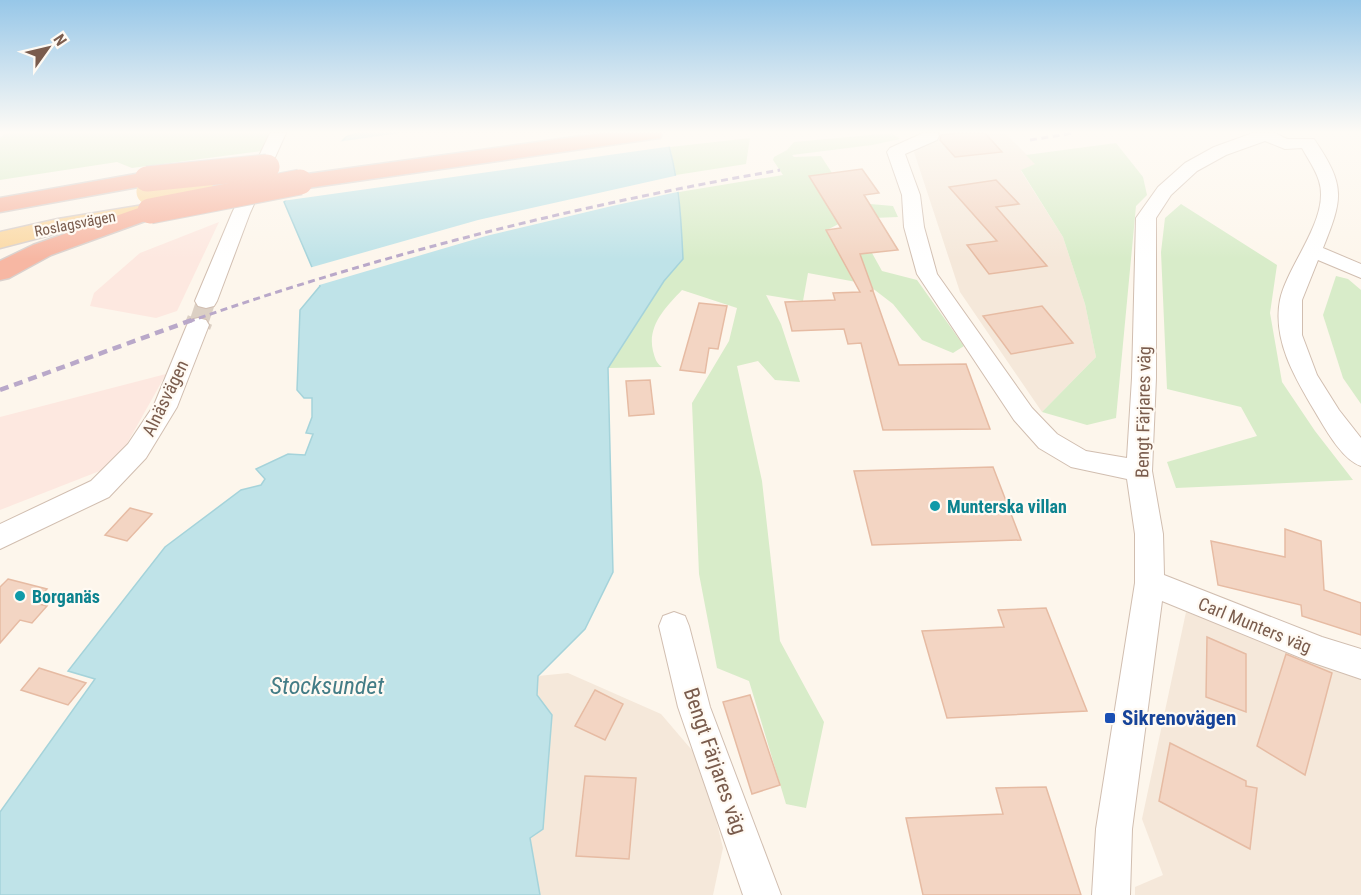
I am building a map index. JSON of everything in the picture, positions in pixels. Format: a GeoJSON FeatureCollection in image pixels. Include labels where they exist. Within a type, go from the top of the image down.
{"type":"FeatureCollection","features":[{"type":"Feature","properties":{"kind":"highway"},"geometry":{"type":"LineString","coordinates":[[0,206],[311,180],[349,175]]}},
{"type":"Feature","properties":{"kind":"highway"},"geometry":{"type":"LineString","coordinates":[[0,272],[149,194]]}},
{"type":"Feature","properties":{"kind":"main road","name":"Roslagsvägen"},"geometry":{"type":"LineString","coordinates":[[0,226],[233,175]]}},
{"type":"Feature","properties":{"kind":"main road","name":"Roslagsvägen"},"geometry":{"type":"LineString","coordinates":[[0,240],[58,226],[149,194]]}},
{"type":"Feature","properties":{"kind":"street","name":"Alnäsvägen"},"geometry":{"type":"LineString","coordinates":[[0,537],[100,489],[137,451],[165,407],[241,213],[259,175]]}},
{"type":"Feature","properties":{"kind":"street"},"geometry":{"type":"LineString","coordinates":[[904,175],[911,195],[914,227],[927,274],[1023,414],[1048,441],[1080,460],[1139,471]]}},
{"type":"Feature","properties":{"kind":"street","name":"Bengt Färjares väg"},"geometry":{"type":"LineString","coordinates":[[1110,895],[1114,829],[1150,583],[1149,534],[1139,471],[1144,378],[1146,218],[1164,191],[1182,175]]}},
{"type":"Feature","properties":{"kind":"street"},"geometry":{"type":"LineString","coordinates":[[1326,175],[1329,182],[1329,210],[1292,300],[1291,335],[1306,376],[1330,416],[1361,456]]}},
{"type":"Feature","properties":{"kind":"street"},"geometry":{"type":"LineString","coordinates":[[1314,251],[1361,272]]}},
{"type":"Feature","properties":{"kind":"street","name":"Carl Munters väg"},"geometry":{"type":"LineString","coordinates":[[1150,583],[1322,652],[1361,664]]}},
{"type":"Feature","properties":{"kind":"street","name":"Bengt Färjares väg"},"geometry":{"type":"LineString","coordinates":[[674,626],[694,706],[762,895]]}},
{"type":"Feature","properties":{"kind":"shaded area"},"geometry":{"type":"Polygon","coordinates":[[[921,175],[1023,175],[1063,237],[1085,304],[1096,357],[1042,412],[960,292],[921,175]]]}},
{"type":"Feature","properties":{"kind":"shaded area"},"geometry":{"type":"Polygon","coordinates":[[[219,222],[177,311],[156,318],[90,306],[94,293],[140,253],[219,222]]]}},
{"type":"Feature","properties":{"kind":"shaded area"},"geometry":{"type":"Polygon","coordinates":[[[166,374],[115,465],[0,510],[0,417],[166,374]]]}},
{"type":"Feature","properties":{"kind":"shaded area"},"geometry":{"type":"Polygon","coordinates":[[[1186,612],[1361,673],[1361,895],[1135,895],[1135,887],[1163,875],[1142,819],[1186,612]]]}},
{"type":"Feature","properties":{"kind":"shaded area"},"geometry":{"type":"Polygon","coordinates":[[[568,673],[661,714],[702,762],[723,848],[713,895],[540,895],[530,837],[543,829],[552,715],[537,695],[538,676],[568,673]]]}},
{"type":"Feature","properties":{"kind":"green space"},"geometry":{"type":"Polygon","coordinates":[[[0,175],[34,175],[0,180],[0,175]]]}},
{"type":"Feature","properties":{"kind":"green space"},"geometry":{"type":"Polygon","coordinates":[[[783,175],[818,175],[809,176],[824,200],[893,206],[898,217],[848,219],[827,230],[841,256],[872,253],[882,271],[917,280],[964,346],[953,353],[922,340],[893,304],[867,284],[808,273],[803,301],[766,295],[781,324],[800,382],[775,380],[758,361],[737,366],[762,481],[780,641],[824,722],[806,808],[786,804],[749,681],[717,668],[699,574],[692,403],[729,341],[737,308],[682,290],[655,325],[653,351],[657,362],[662,367],[608,368],[664,281],[683,259],[679,192],[783,175]]]}},
{"type":"Feature","properties":{"kind":"green space"},"geometry":{"type":"Polygon","coordinates":[[[1024,175],[1141,175],[1143,177],[1147,195],[1136,206],[1116,418],[1087,425],[1042,412],[1096,357],[1085,304],[1063,237],[1024,175]]]}},
{"type":"Feature","properties":{"kind":"green space"},"geometry":{"type":"Polygon","coordinates":[[[1181,204],[1277,265],[1270,313],[1282,382],[1315,431],[1353,480],[1176,488],[1167,462],[1257,436],[1241,407],[1167,389],[1161,252],[1165,218],[1181,204]]]}},
{"type":"Feature","properties":{"kind":"green space"},"geometry":{"type":"Polygon","coordinates":[[[1336,276],[1348,279],[1361,290],[1361,404],[1343,378],[1323,315],[1336,276]]]}},
{"type":"Feature","properties":{"kind":"water","name":"Stocksundet"},"geometry":{"type":"Polygon","coordinates":[[[310,175],[675,175],[683,259],[664,281],[608,368],[613,572],[585,629],[538,676],[537,695],[552,715],[543,829],[530,838],[540,895],[0,895],[0,812],[95,679],[68,671],[165,547],[241,490],[261,485],[265,479],[256,469],[288,454],[305,455],[313,434],[306,433],[312,417],[312,398],[304,398],[297,390],[300,310],[320,286],[284,202],[310,175]]]}},
{"type":"Feature","properties":{"kind":"pier"},"geometry":{"type":"Polygon","coordinates":[[[306,175],[468,175],[282,201],[306,175]]]}},
{"type":"Feature","properties":{"kind":"pier"},"geometry":{"type":"Polygon","coordinates":[[[679,175],[682,191],[486,236],[316,286],[309,268],[478,220],[679,175]]]}},
{"type":"Feature","properties":{"kind":"building"},"geometry":{"type":"Polygon","coordinates":[[[866,175],[879,193],[864,195],[898,250],[860,254],[873,290],[870,291],[873,291],[899,365],[966,364],[990,429],[883,430],[861,343],[848,344],[844,329],[792,331],[785,302],[835,300],[833,293],[860,292],[826,230],[841,228],[809,176],[866,175]]]}},
{"type":"Feature","properties":{"kind":"building"},"geometry":{"type":"Polygon","coordinates":[[[996,180],[1019,204],[996,207],[1047,266],[989,274],[967,245],[997,241],[949,187],[996,180]]]}},
{"type":"Feature","properties":{"kind":"building"},"geometry":{"type":"Polygon","coordinates":[[[699,303],[727,306],[718,349],[709,348],[705,373],[680,370],[699,303]]]}},
{"type":"Feature","properties":{"kind":"building"},"geometry":{"type":"Polygon","coordinates":[[[1042,306],[1073,343],[1011,354],[983,316],[1042,306]]]}},
{"type":"Feature","properties":{"kind":"building"},"geometry":{"type":"Polygon","coordinates":[[[650,380],[654,414],[629,416],[626,381],[650,380]]]}},
{"type":"Feature","properties":{"kind":"building","name":"Munterska villan"},"geometry":{"type":"Polygon","coordinates":[[[993,467],[1021,540],[872,545],[854,471],[993,467]]]}},
{"type":"Feature","properties":{"kind":"building"},"geometry":{"type":"Polygon","coordinates":[[[130,508],[152,514],[127,541],[105,535],[130,508]]]}},
{"type":"Feature","properties":{"kind":"building"},"geometry":{"type":"Polygon","coordinates":[[[1285,529],[1321,541],[1324,590],[1361,603],[1361,635],[1302,616],[1301,605],[1218,585],[1211,541],[1285,557],[1285,529]]]}},
{"type":"Feature","properties":{"kind":"building","name":"Borganäs"},"geometry":{"type":"Polygon","coordinates":[[[8,579],[47,589],[35,603],[47,606],[32,623],[20,620],[0,643],[0,587],[8,579]]]}},
{"type":"Feature","properties":{"kind":"building"},"geometry":{"type":"Polygon","coordinates":[[[1046,608],[1087,711],[947,718],[922,631],[1004,627],[998,610],[1046,608]]]}},
{"type":"Feature","properties":{"kind":"building"},"geometry":{"type":"Polygon","coordinates":[[[1207,637],[1246,654],[1246,712],[1206,697],[1207,637]]]}},
{"type":"Feature","properties":{"kind":"building"},"geometry":{"type":"Polygon","coordinates":[[[1286,654],[1332,673],[1305,775],[1257,746],[1286,654]]]}},
{"type":"Feature","properties":{"kind":"building"},"geometry":{"type":"Polygon","coordinates":[[[39,668],[86,683],[68,705],[21,690],[39,668]]]}},
{"type":"Feature","properties":{"kind":"building"},"geometry":{"type":"Polygon","coordinates":[[[595,690],[623,704],[605,740],[575,726],[595,690]]]}},
{"type":"Feature","properties":{"kind":"building"},"geometry":{"type":"Polygon","coordinates":[[[750,695],[780,785],[752,794],[723,702],[750,695]]]}},
{"type":"Feature","properties":{"kind":"building"},"geometry":{"type":"Polygon","coordinates":[[[1170,743],[1246,781],[1246,786],[1257,788],[1250,849],[1159,801],[1170,743]]]}},
{"type":"Feature","properties":{"kind":"building"},"geometry":{"type":"Polygon","coordinates":[[[585,776],[636,778],[629,859],[576,856],[585,776]]]}},
{"type":"Feature","properties":{"kind":"building"},"geometry":{"type":"Polygon","coordinates":[[[1046,787],[1081,895],[923,895],[906,818],[1003,814],[996,788],[1046,787]]]}},
{"type":"Feature","properties":{"kind":"tunnel"},"geometry":{"type":"LineString","coordinates":[[199,322],[206,301]]}},
{"type":"Feature","properties":{"kind":"tunnel"},"geometry":{"type":"LineString","coordinates":[[198,325],[200,320]]}},
{"type":"Feature","properties":{"kind":"railway"},"geometry":{"type":"LineString","coordinates":[[188,322],[261,297],[407,253],[629,199],[754,175]]}},
{"type":"Feature","properties":{"kind":"railway"},"geometry":{"type":"LineString","coordinates":[[0,390],[192,320]]}},
{"type":"Feature","properties":{"kind":"place","name":"Munterska villan"},"geometry":{"type":"Point","coordinates":[935,506]}},
{"type":"Feature","properties":{"kind":"place","name":"Borganäs"},"geometry":{"type":"Point","coordinates":[20,596]}},
{"type":"Feature","properties":{"kind":"place","name":"Sikrenovägen"},"geometry":{"type":"Point","coordinates":[1110,718]}}]}
